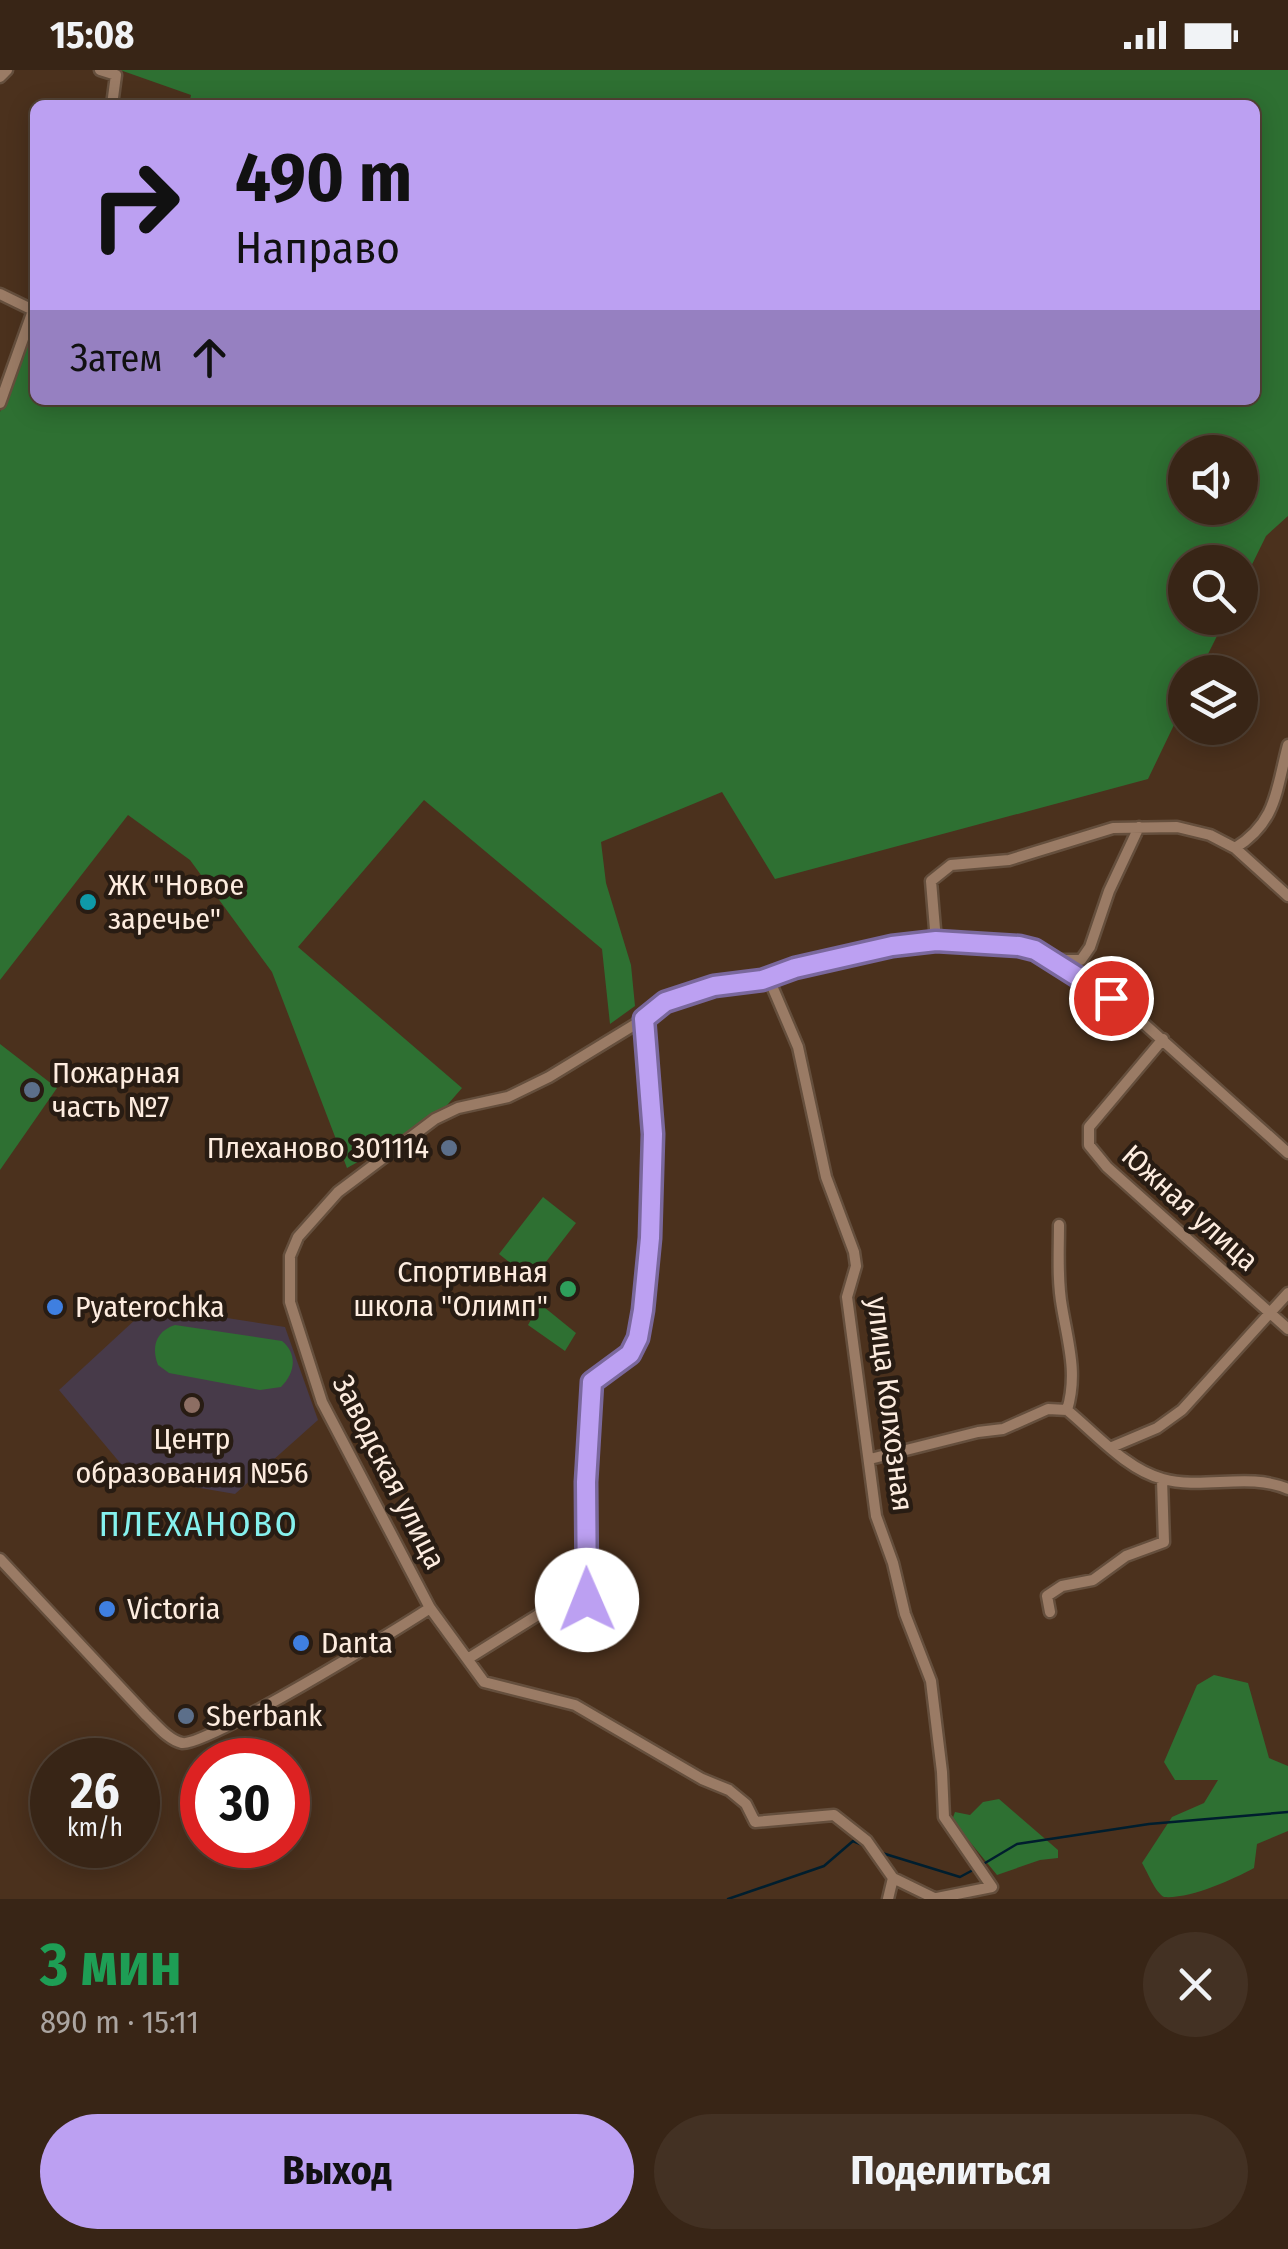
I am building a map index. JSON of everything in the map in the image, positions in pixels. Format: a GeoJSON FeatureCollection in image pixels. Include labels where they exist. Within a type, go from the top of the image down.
{"type":"FeatureCollection","features":[{"type":"Feature","properties":{"kind":"street"},"geometry":{"type":"LineString","coordinates":[[0,77],[8,70]]}},
{"type":"Feature","properties":{"kind":"street"},"geometry":{"type":"LineString","coordinates":[[100,70],[116,75],[113,100]]}},
{"type":"Feature","properties":{"kind":"street"},"geometry":{"type":"LineString","coordinates":[[0,294],[30,306]]}},
{"type":"Feature","properties":{"kind":"street"},"geometry":{"type":"LineString","coordinates":[[0,403],[30,319]]}},
{"type":"Feature","properties":{"kind":"street"},"geometry":{"type":"LineString","coordinates":[[1235,848],[1266,822],[1288,745]]}},
{"type":"Feature","properties":{"kind":"street"},"geometry":{"type":"LineString","coordinates":[[936,941],[931,881],[951,865],[1010,860],[1113,828],[1194,830],[1235,848],[1288,896]]}},
{"type":"Feature","properties":{"kind":"street"},"geometry":{"type":"LineString","coordinates":[[1052,958],[1081,960],[1090,947],[1110,891],[1140,828]]}},
{"type":"Feature","properties":{"kind":"street","name":"Заводская улица"},"geometry":{"type":"LineString","coordinates":[[893,1878],[867,1840],[834,1815],[755,1822],[746,1804],[729,1790],[702,1779],[575,1706],[484,1682],[430,1608],[322,1402],[290,1302],[292,1247],[338,1192],[435,1118],[508,1096],[549,1078],[665,1002],[700,990],[769,978],[795,968],[892,946],[936,941],[1019,946],[1052,958]]}},
{"type":"Feature","properties":{"kind":"street"},"geometry":{"type":"LineString","coordinates":[[1052,958],[1131,1012],[1288,1153]]}},
{"type":"Feature","properties":{"kind":"street","name":"улица Колхозная"},"geometry":{"type":"LineString","coordinates":[[769,978],[798,1047],[822,1164],[854,1252],[856,1266],[848,1297],[876,1516],[905,1614],[931,1680],[944,1818],[992,1887],[934,1899]]}},
{"type":"Feature","properties":{"kind":"street"},"geometry":{"type":"LineString","coordinates":[[470,1658],[558,1603],[587,1600],[586,1482],[592,1382],[618,1366],[633,1349],[641,1324],[646,1283],[653,1134],[644,1019]]}},
{"type":"Feature","properties":{"kind":"street","name":"Южная улица"},"geometry":{"type":"LineString","coordinates":[[1162,1039],[1089,1127],[1089,1145],[1107,1167],[1288,1329]]}},
{"type":"Feature","properties":{"kind":"street"},"geometry":{"type":"LineString","coordinates":[[1060,1225],[1061,1300],[1073,1366],[1067,1410]]}},
{"type":"Feature","properties":{"kind":"street","name":"Южная улица"},"geometry":{"type":"LineString","coordinates":[[1112,1447],[1157,1428],[1182,1410],[1288,1293]]}},
{"type":"Feature","properties":{"kind":"street"},"geometry":{"type":"LineString","coordinates":[[870,1460],[978,1432],[1003,1430],[1048,1409],[1067,1410],[1138,1468],[1162,1479],[1267,1482],[1288,1489]]}},
{"type":"Feature","properties":{"kind":"street"},"geometry":{"type":"LineString","coordinates":[[1050,1612],[1046,1597],[1053,1590],[1072,1582],[1093,1580],[1126,1556],[1164,1542],[1162,1479]]}},
{"type":"Feature","properties":{"kind":"street","name":"Заводская улица"},"geometry":{"type":"LineString","coordinates":[[0,1559],[146,1714],[182,1743],[202,1738],[254,1712],[430,1608]]}},
{"type":"Feature","properties":{"kind":"street"},"geometry":{"type":"LineString","coordinates":[[888,1899],[893,1878],[934,1899]]}},
{"type":"Feature","properties":{"kind":"shaded area","name":"Центр образования №56"},"geometry":{"type":"Polygon","coordinates":[[[150,1306],[285,1327],[318,1420],[235,1494],[131,1476],[59,1390],[150,1306]]]}},
{"type":"Feature","properties":{"kind":"green space"},"geometry":{"type":"Polygon","coordinates":[[[120,70],[1288,70],[1288,516],[1266,536],[1258,552],[1258,545],[1168,545],[1168,635],[1218,635],[1208,655],[1168,655],[1168,737],[1148,779],[775,879],[722,792],[601,842],[606,883],[631,965],[635,1006],[610,1024],[602,949],[424,800],[298,947],[462,1088],[435,1119],[347,1168],[272,972],[190,860],[128,815],[0,980],[0,412],[30,330],[30,405],[1260,405],[1260,100],[190,100],[191,95],[120,70]]]}},
{"type":"Feature","properties":{"kind":"green space"},"geometry":{"type":"Polygon","coordinates":[[[0,1044],[57,1088],[0,1170],[0,1044]]]}},
{"type":"Feature","properties":{"kind":"green space"},"geometry":{"type":"Polygon","coordinates":[[[543,1197],[576,1223],[532,1280],[499,1254],[543,1197]]]}},
{"type":"Feature","properties":{"kind":"green space"},"geometry":{"type":"Polygon","coordinates":[[[538,1307],[544,1307],[576,1333],[565,1351],[528,1325],[538,1307]]]}},
{"type":"Feature","properties":{"kind":"green space"},"geometry":{"type":"Polygon","coordinates":[[[175,1325],[282,1341],[291,1352],[289,1376],[281,1387],[260,1390],[169,1373],[158,1365],[155,1346],[163,1331],[175,1325]]]}},
{"type":"Feature","properties":{"kind":"green space"},"geometry":{"type":"Polygon","coordinates":[[[1214,1675],[1248,1683],[1269,1758],[1288,1766],[1288,1831],[1257,1844],[1254,1868],[1198,1892],[1164,1897],[1142,1863],[1172,1817],[1204,1803],[1218,1780],[1175,1780],[1164,1762],[1197,1685],[1214,1675]]]}},
{"type":"Feature","properties":{"kind":"green space"},"geometry":{"type":"Polygon","coordinates":[[[999,1799],[1058,1850],[1058,1858],[997,1875],[952,1820],[955,1812],[970,1815],[983,1802],[999,1799]]]}},
{"type":"Feature","properties":{"kind":"waterway"},"geometry":{"type":"LineString","coordinates":[[980,1866],[1017,1844],[1149,1824],[1288,1812]]}},
{"type":"Feature","properties":{"kind":"waterway"},"geometry":{"type":"LineString","coordinates":[[728,1899],[824,1866],[853,1841],[865,1846]]}},
{"type":"Feature","properties":{"kind":"waterway"},"geometry":{"type":"LineString","coordinates":[[882,1853],[960,1877],[973,1870]]}},
{"type":"Feature","properties":{"kind":"place","name":"ЖК \"Новое заречье\""},"geometry":{"type":"Point","coordinates":[88,902]}},
{"type":"Feature","properties":{"kind":"place","name":"Пожарная часть №7"},"geometry":{"type":"Point","coordinates":[32,1090]}},
{"type":"Feature","properties":{"kind":"place","name":"Плеханово 301114"},"geometry":{"type":"Point","coordinates":[449,1148]}},
{"type":"Feature","properties":{"kind":"place","name":"Спортивная школа \"Олимп\""},"geometry":{"type":"Point","coordinates":[568,1289]}},
{"type":"Feature","properties":{"kind":"place","name":"Pyaterochka"},"geometry":{"type":"Point","coordinates":[55,1307]}},
{"type":"Feature","properties":{"kind":"place","name":"Центр образования №56"},"geometry":{"type":"Point","coordinates":[192,1405]}},
{"type":"Feature","properties":{"kind":"place","name":"Victoria"},"geometry":{"type":"Point","coordinates":[107,1609]}},
{"type":"Feature","properties":{"kind":"place","name":"Danta"},"geometry":{"type":"Point","coordinates":[301,1643]}},
{"type":"Feature","properties":{"kind":"place","name":"Sberbank"},"geometry":{"type":"Point","coordinates":[186,1716]}},
{"type":"Feature","properties":{"kind":"district","name":"ПЛЕХАНОВО"},"geometry":{"type":"Point","coordinates":[199,1524]}},
{"type":"Feature","properties":{"kind":"route"},"geometry":{"type":"LineString","coordinates":[[587,1600],[586,1482],[592,1382],[618,1366],[633,1349],[641,1324],[646,1283],[653,1134],[644,1019],[665,1002],[714,986],[762,980],[795,968],[892,946],[936,941],[1035,950],[1111,998]]}}]}
